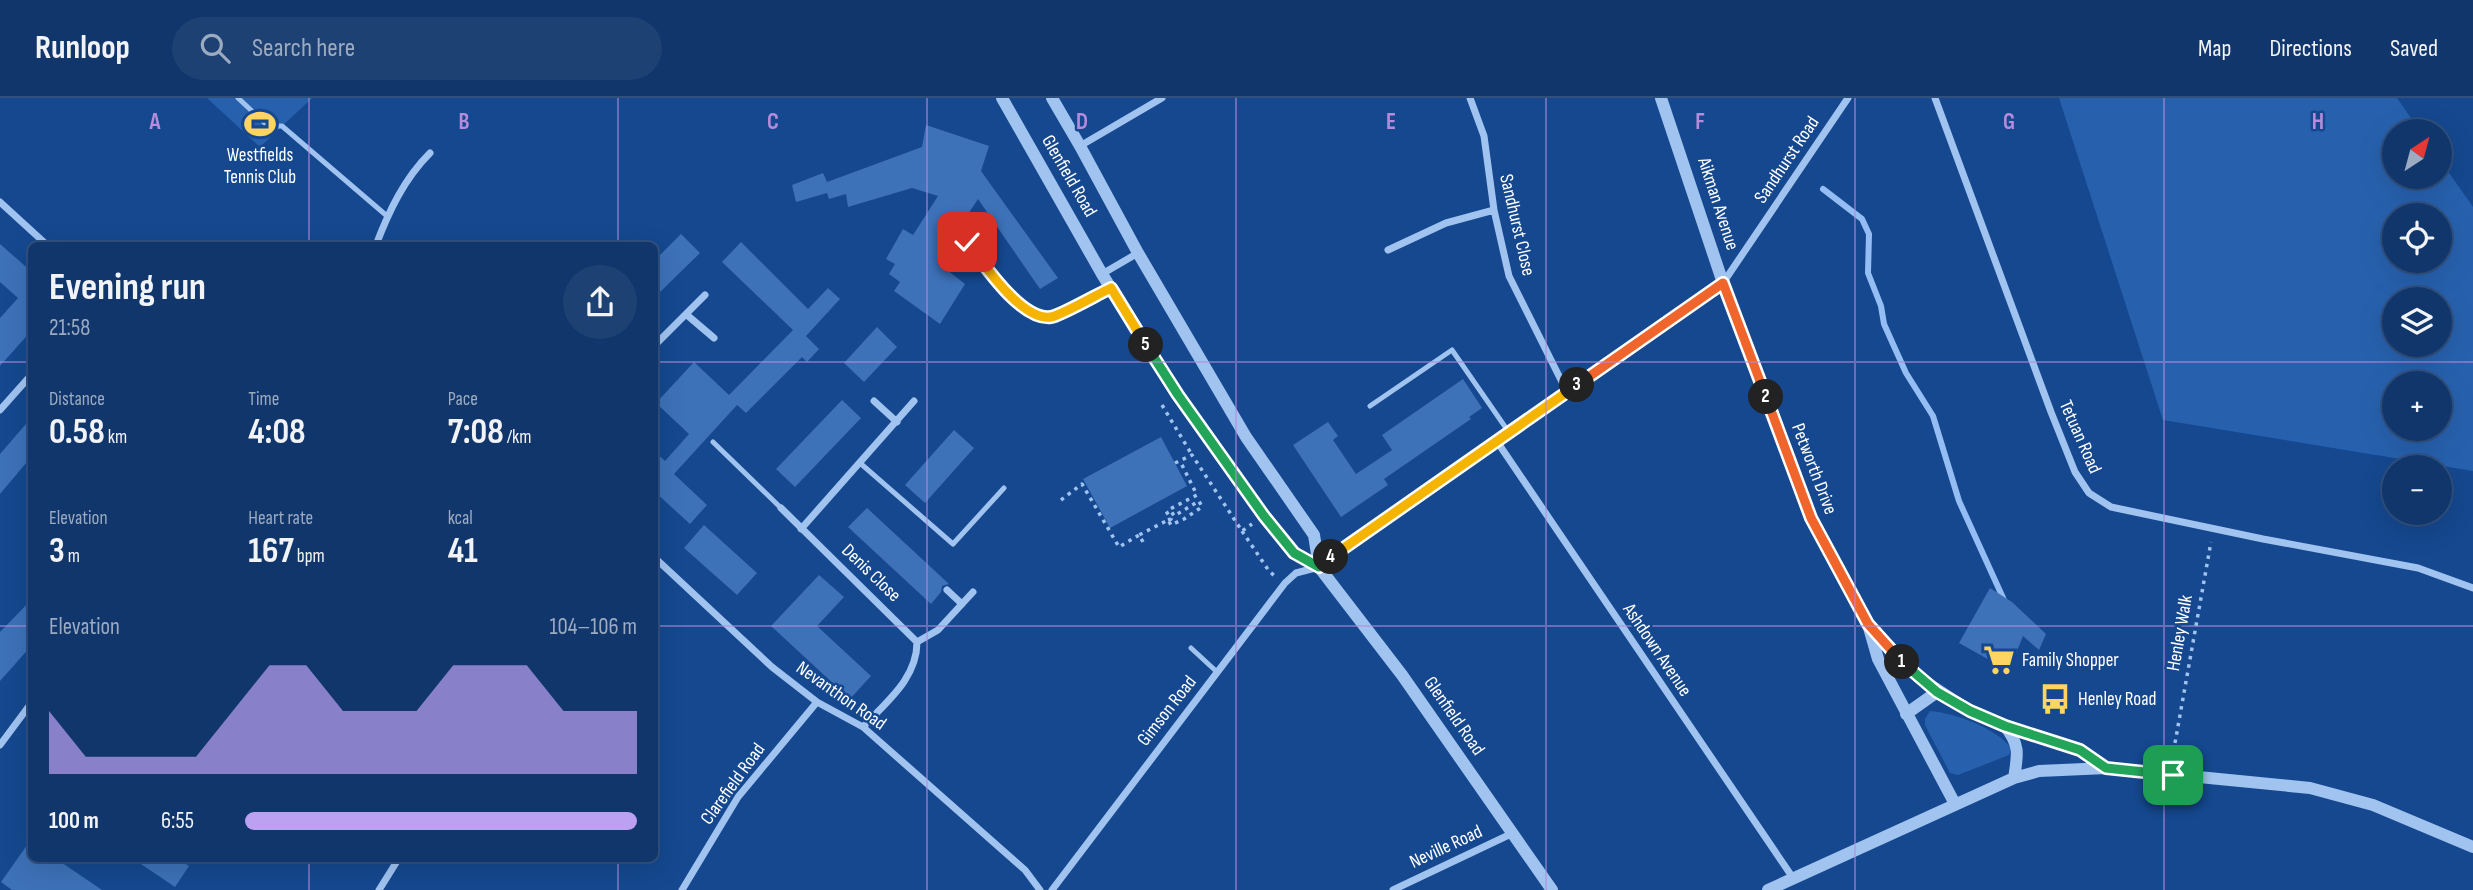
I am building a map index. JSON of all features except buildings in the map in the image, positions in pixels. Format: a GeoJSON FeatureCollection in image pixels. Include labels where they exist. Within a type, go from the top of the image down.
{"type":"FeatureCollection","features":[{"type":"Feature","properties":{"kind":"street","name":"Glenfield Road"},"geometry":{"type":"LineString","coordinates":[[1002,98],[1102,274],[1178,395],[1264,516],[1294,553],[1319,567],[1402,675],[1552,890]]}},
{"type":"Feature","properties":{"kind":"street","name":"Glenfield Road"},"geometry":{"type":"LineString","coordinates":[[1052,98],[1138,253],[1246,437],[1314,535],[1319,567]]}},
{"type":"Feature","properties":{"kind":"street"},"geometry":{"type":"LineString","coordinates":[[1080,146],[1162,98]]}},
{"type":"Feature","properties":{"kind":"street","name":"Sandhurst Close"},"geometry":{"type":"LineString","coordinates":[[1470,98],[1484,136],[1494,211],[1509,276],[1567,392]]}},
{"type":"Feature","properties":{"kind":"street","name":"Aikman Avenue"},"geometry":{"type":"LineString","coordinates":[[1661,98],[1723,283]]}},
{"type":"Feature","properties":{"kind":"street","name":"Sandhurst Road"},"geometry":{"type":"LineString","coordinates":[[1319,567],[1508,431],[1723,283],[1848,98]]}},
{"type":"Feature","properties":{"kind":"street","name":"Tetuan Road"},"geometry":{"type":"LineString","coordinates":[[1935,98],[2075,472],[2089,493],[2111,507],[2418,568],[2473,588]]}},
{"type":"Feature","properties":{"kind":"street"},"geometry":{"type":"LineString","coordinates":[[377,242],[387,216],[415,168],[430,153]]}},
{"type":"Feature","properties":{"kind":"street"},"geometry":{"type":"LineString","coordinates":[[0,202],[44,242]]}},
{"type":"Feature","properties":{"kind":"street"},"geometry":{"type":"LineString","coordinates":[[1388,250],[1446,223],[1494,211]]}},
{"type":"Feature","properties":{"kind":"street"},"geometry":{"type":"LineString","coordinates":[[1102,274],[1138,253]]}},
{"type":"Feature","properties":{"kind":"street","name":"Petworth Drive"},"geometry":{"type":"LineString","coordinates":[[1723,283],[1811,518],[1868,624],[1878,659],[1955,804]]}},
{"type":"Feature","properties":{"kind":"street"},"geometry":{"type":"LineString","coordinates":[[658,342],[705,295]]}},
{"type":"Feature","properties":{"kind":"street"},"geometry":{"type":"LineString","coordinates":[[687,314],[713,338]]}},
{"type":"Feature","properties":{"kind":"street"},"geometry":{"type":"LineString","coordinates":[[0,410],[28,378]]}},
{"type":"Feature","properties":{"kind":"street"},"geometry":{"type":"LineString","coordinates":[[874,401],[897,422]]}},
{"type":"Feature","properties":{"kind":"street"},"geometry":{"type":"LineString","coordinates":[[801,528],[914,401]]}},
{"type":"Feature","properties":{"kind":"street","name":"Ashdown Avenue"},"geometry":{"type":"LineString","coordinates":[[1496,440],[1793,878]]}},
{"type":"Feature","properties":{"kind":"street","name":"Denis Close"},"geometry":{"type":"LineString","coordinates":[[781,508],[917,642]]}},
{"type":"Feature","properties":{"kind":"street","name":"Nevanthon Road"},"geometry":{"type":"LineString","coordinates":[[658,561],[772,667],[817,702],[863,727],[1025,870],[1040,890]]}},
{"type":"Feature","properties":{"kind":"street","name":"Gimson Road"},"geometry":{"type":"LineString","coordinates":[[1052,890],[1284,583],[1296,573],[1319,567]]}},
{"type":"Feature","properties":{"kind":"street"},"geometry":{"type":"LineString","coordinates":[[947,590],[962,604]]}},
{"type":"Feature","properties":{"kind":"street"},"geometry":{"type":"LineString","coordinates":[[863,727],[910,676],[917,654],[917,642],[938,630],[973,592]]}},
{"type":"Feature","properties":{"kind":"street","name":"Petworth Drive"},"geometry":{"type":"LineString","coordinates":[[1868,624],[1911,670],[1937,692],[1970,711],[2005,726],[2080,750],[2106,768]]}},
{"type":"Feature","properties":{"kind":"street"},"geometry":{"type":"LineString","coordinates":[[1906,714],[1937,692]]}},
{"type":"Feature","properties":{"kind":"street","name":"Clarefield Road"},"geometry":{"type":"LineString","coordinates":[[681,890],[738,797],[817,702]]}},
{"type":"Feature","properties":{"kind":"street"},"geometry":{"type":"LineString","coordinates":[[0,745],[28,707]]}},
{"type":"Feature","properties":{"kind":"street"},"geometry":{"type":"LineString","coordinates":[[2005,726],[2015,738],[2018,748],[2014,778]]}},
{"type":"Feature","properties":{"kind":"street"},"geometry":{"type":"LineString","coordinates":[[1768,890],[2014,778],[2039,771],[2106,768],[2310,788],[2373,805],[2473,847]]}},
{"type":"Feature","properties":{"kind":"street","name":"Neville Road"},"geometry":{"type":"LineString","coordinates":[[1392,890],[1513,833]]}},
{"type":"Feature","properties":{"kind":"street"},"geometry":{"type":"LineString","coordinates":[[379,890],[396,862]]}},
{"type":"Feature","properties":{"kind":"lane"},"geometry":{"type":"LineString","coordinates":[[238,98],[268,125],[282,126],[387,216]]}},
{"type":"Feature","properties":{"kind":"lane"},"geometry":{"type":"LineString","coordinates":[[967,242],[1002,288],[1034,314],[1051,317],[1111,288]]}},
{"type":"Feature","properties":{"kind":"lane"},"geometry":{"type":"LineString","coordinates":[[1370,406],[1452,350],[1508,431]]}},
{"type":"Feature","properties":{"kind":"lane"},"geometry":{"type":"LineString","coordinates":[[713,442],[781,508]]}},
{"type":"Feature","properties":{"kind":"lane"},"geometry":{"type":"LineString","coordinates":[[860,463],[953,544],[1004,488]]}},
{"type":"Feature","properties":{"kind":"lane"},"geometry":{"type":"LineString","coordinates":[[1191,648],[1217,672]]}},
{"type":"Feature","properties":{"kind":"path"},"geometry":{"type":"LineString","coordinates":[[1061,500],[1082,484],[1119,547],[1171,519],[1166,511],[1197,495],[1180,461]]}},
{"type":"Feature","properties":{"kind":"path"},"geometry":{"type":"LineString","coordinates":[[1168,520],[1171,525],[1202,507],[1199,501],[1174,516],[1170,509]]}},
{"type":"Feature","properties":{"kind":"path","name":"Henley Walk"},"geometry":{"type":"LineString","coordinates":[[2175,743],[2213,528]]}},
{"type":"Feature","properties":{"kind":"path"},"geometry":{"type":"LineString","coordinates":[[1242,531],[1269,571],[1284,583]]}},
{"type":"Feature","properties":{"kind":"path"},"geometry":{"type":"LineString","coordinates":[[1139,535],[1143,542]]}},
{"type":"Feature","properties":{"kind":"shaded area","name":"Westfields Tennis Club"},"geometry":{"type":"Polygon","coordinates":[[[207,98],[312,98],[260,147],[207,98]]]}},
{"type":"Feature","properties":{"kind":"shaded area"},"geometry":{"type":"Polygon","coordinates":[[[2059,98],[2397,98],[2412,119],[2382,119],[2382,189],[2452,189],[2452,177],[2473,207],[2473,471],[2452,468],[2452,455],[2382,456],[2163,420],[2059,98]]]}},
{"type":"Feature","properties":{"kind":"shaded area"},"geometry":{"type":"Polygon","coordinates":[[[1930,711],[1963,718],[1996,734],[2011,748],[2009,755],[1958,775],[1950,773],[1925,725],[1930,711]]]}},
{"type":"Feature","properties":{"kind":"waterway"},"geometry":{"type":"LineString","coordinates":[[1823,189],[1862,219],[1869,234],[1868,273],[1881,306],[1884,324],[1906,373],[1933,416],[1959,501],[2004,600]]}},
{"type":"Feature","properties":{"kind":"place","name":"Westfields Tennis Club"},"geometry":{"type":"Point","coordinates":[260,124]}},
{"type":"Feature","properties":{"kind":"place","name":"Family Shopper"},"geometry":{"type":"Point","coordinates":[1999,660]}},
{"type":"Feature","properties":{"kind":"place","name":"Henley Road"},"geometry":{"type":"Point","coordinates":[2055,699]}},
{"type":"Feature","properties":{"kind":"route"},"geometry":{"type":"LineString","coordinates":[[967,242],[1002,288],[1034,314],[1051,317],[1111,288],[1178,395],[1264,516],[1294,553],[1319,567],[1496,440],[1723,283],[1811,518],[1868,624],[1897,657],[1937,692],[1970,711],[2005,726],[2080,750],[2106,768],[2173,775]]}}]}
